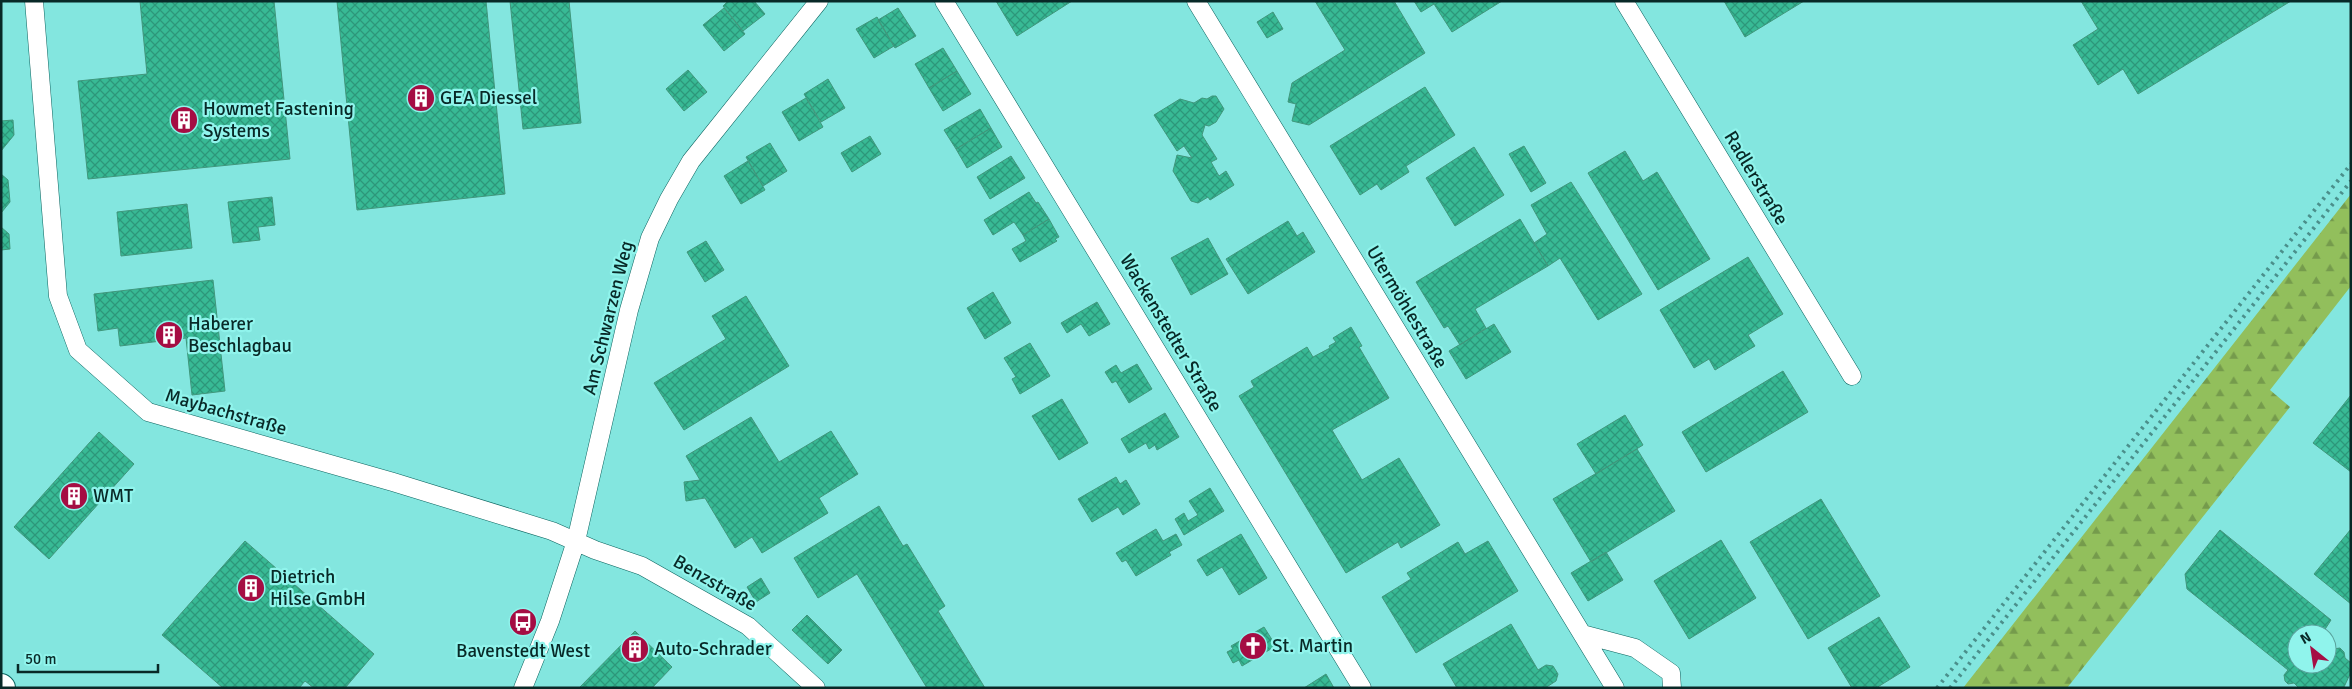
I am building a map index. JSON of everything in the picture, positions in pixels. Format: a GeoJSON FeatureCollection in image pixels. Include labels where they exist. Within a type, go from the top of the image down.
{"type":"FeatureCollection","features":[{"type":"Feature","properties":{"kind":"street","name":"Maybachstraße"},"geometry":{"type":"LineString","coordinates":[[34,1],[58,296],[78,350],[148,412],[393,482],[552,531],[576,541]]}},
{"type":"Feature","properties":{"kind":"street","name":"Am Schwarzen Weg"},"geometry":{"type":"LineString","coordinates":[[522,688],[550,620],[576,541],[629,310],[650,238],[669,199],[691,161],[819,1]]}},
{"type":"Feature","properties":{"kind":"street","name":"Wackenstedter Straße"},"geometry":{"type":"LineString","coordinates":[[944,1],[1362,688]]}},
{"type":"Feature","properties":{"kind":"street","name":"Utermöhlestraße"},"geometry":{"type":"LineString","coordinates":[[1196,1],[1615,688]]}},
{"type":"Feature","properties":{"kind":"street","name":"Radlerstraße"},"geometry":{"type":"LineString","coordinates":[[1624,1],[1852,376]]}},
{"type":"Feature","properties":{"kind":"street","name":"Benzstraße"},"geometry":{"type":"LineString","coordinates":[[576,541],[595,550],[642,566],[748,626],[816,688]]}},
{"type":"Feature","properties":{"kind":"street"},"geometry":{"type":"LineString","coordinates":[[1582,634],[1635,648],[1671,673],[1672,688]]}},
{"type":"Feature","properties":{"kind":"green space"},"geometry":{"type":"Polygon","coordinates":[[[2351,194],[2351,286],[2270,390],[2290,407],[2067,688],[1963,688],[2351,194]]]}},
{"type":"Feature","properties":{"kind":"building","name":"Howmet Fastening Systems"},"geometry":{"type":"Polygon","coordinates":[[[140,1],[274,1],[290,159],[88,179],[78,81],[147,74],[140,1]]]}},
{"type":"Feature","properties":{"kind":"building","name":"GEA Diessel"},"geometry":{"type":"Polygon","coordinates":[[[337,1],[486,1],[505,194],[357,210],[337,1]]]}},
{"type":"Feature","properties":{"kind":"building","name":"GEA Diessel"},"geometry":{"type":"Polygon","coordinates":[[[510,1],[569,1],[581,123],[523,129],[510,1]]]}},
{"type":"Feature","properties":{"kind":"building"},"geometry":{"type":"Polygon","coordinates":[[[728,1],[754,1],[765,14],[743,31],[723,6],[728,1]]]}},
{"type":"Feature","properties":{"kind":"building"},"geometry":{"type":"Polygon","coordinates":[[[996,1],[1072,1],[1017,36],[996,1]]]}},
{"type":"Feature","properties":{"kind":"building"},"geometry":{"type":"Polygon","coordinates":[[[1315,1],[1394,1],[1425,53],[1309,125],[1292,121],[1296,104],[1288,102],[1292,83],[1345,50],[1315,1]]]}},
{"type":"Feature","properties":{"kind":"building"},"geometry":{"type":"Polygon","coordinates":[[[1414,1],[1502,1],[1452,32],[1434,4],[1421,12],[1414,1]]]}},
{"type":"Feature","properties":{"kind":"building"},"geometry":{"type":"Polygon","coordinates":[[[1724,1],[1804,1],[1745,37],[1724,1]]]}},
{"type":"Feature","properties":{"kind":"building"},"geometry":{"type":"Polygon","coordinates":[[[2081,1],[2291,1],[2138,94],[2123,69],[2098,85],[2073,45],[2098,29],[2081,1]]]}},
{"type":"Feature","properties":{"kind":"building"},"geometry":{"type":"Polygon","coordinates":[[[724,8],[745,34],[724,51],[703,25],[724,8]]]}},
{"type":"Feature","properties":{"kind":"building"},"geometry":{"type":"Polygon","coordinates":[[[898,8],[916,36],[895,48],[878,20],[898,8]]]}},
{"type":"Feature","properties":{"kind":"building"},"geometry":{"type":"Polygon","coordinates":[[[1273,12],[1283,29],[1267,38],[1257,22],[1273,12]]]}},
{"type":"Feature","properties":{"kind":"building"},"geometry":{"type":"Polygon","coordinates":[[[877,17],[894,46],[874,58],[856,29],[877,17]]]}},
{"type":"Feature","properties":{"kind":"building"},"geometry":{"type":"Polygon","coordinates":[[[943,48],[957,71],[929,88],[915,64],[943,48]]]}},
{"type":"Feature","properties":{"kind":"building"},"geometry":{"type":"Polygon","coordinates":[[[688,70],[707,92],[684,111],[666,89],[688,70]]]}},
{"type":"Feature","properties":{"kind":"building"},"geometry":{"type":"Polygon","coordinates":[[[957,71],[971,94],[943,111],[929,88],[957,71]]]}},
{"type":"Feature","properties":{"kind":"building"},"geometry":{"type":"Polygon","coordinates":[[[828,79],[845,108],[821,122],[804,94],[828,79]]]}},
{"type":"Feature","properties":{"kind":"building"},"geometry":{"type":"Polygon","coordinates":[[[1425,87],[1455,135],[1406,166],[1409,172],[1381,190],[1377,184],[1360,195],[1330,146],[1425,87]]]}},
{"type":"Feature","properties":{"kind":"building"},"geometry":{"type":"Polygon","coordinates":[[[1216,96],[1224,109],[1216,122],[1209,126],[1205,125],[1202,135],[1217,159],[1211,162],[1219,176],[1226,171],[1234,185],[1210,200],[1208,197],[1198,203],[1191,201],[1173,171],[1177,155],[1192,158],[1184,146],[1177,151],[1154,115],[1180,99],[1194,103],[1202,98],[1207,99],[1216,96]]]}},
{"type":"Feature","properties":{"kind":"building"},"geometry":{"type":"Polygon","coordinates":[[[806,98],[823,127],[799,141],[782,112],[806,98]]]}},
{"type":"Feature","properties":{"kind":"building"},"geometry":{"type":"Polygon","coordinates":[[[980,109],[991,128],[956,149],[944,130],[980,109]]]}},
{"type":"Feature","properties":{"kind":"building"},"geometry":{"type":"Polygon","coordinates":[[[13,120],[14,135],[1,151],[1,121],[13,120]]]}},
{"type":"Feature","properties":{"kind":"building"},"geometry":{"type":"Polygon","coordinates":[[[991,128],[1002,147],[967,168],[956,149],[991,128]]]}},
{"type":"Feature","properties":{"kind":"building"},"geometry":{"type":"Polygon","coordinates":[[[870,136],[881,154],[852,172],[841,153],[870,136]]]}},
{"type":"Feature","properties":{"kind":"building"},"geometry":{"type":"Polygon","coordinates":[[[770,143],[787,171],[763,186],[746,157],[770,143]]]}},
{"type":"Feature","properties":{"kind":"building"},"geometry":{"type":"Polygon","coordinates":[[[1524,146],[1546,183],[1531,192],[1509,154],[1524,146]]]}},
{"type":"Feature","properties":{"kind":"building"},"geometry":{"type":"Polygon","coordinates":[[[1474,147],[1504,195],[1455,226],[1426,178],[1474,147]]]}},
{"type":"Feature","properties":{"kind":"building"},"geometry":{"type":"Polygon","coordinates":[[[1625,151],[1643,181],[1657,172],[1710,259],[1658,290],[1588,173],[1625,151]]]}},
{"type":"Feature","properties":{"kind":"building"},"geometry":{"type":"Polygon","coordinates":[[[1011,156],[1025,178],[990,199],[977,177],[1011,156]]]}},
{"type":"Feature","properties":{"kind":"building"},"geometry":{"type":"Polygon","coordinates":[[[748,161],[765,190],[741,204],[724,176],[748,161]]]}},
{"type":"Feature","properties":{"kind":"building"},"geometry":{"type":"Polygon","coordinates":[[[1,174],[8,180],[10,202],[1,213],[1,174]]]}},
{"type":"Feature","properties":{"kind":"building"},"geometry":{"type":"Polygon","coordinates":[[[1571,182],[1642,294],[1598,320],[1560,258],[1548,266],[1534,243],[1547,234],[1531,205],[1571,182]]]}},
{"type":"Feature","properties":{"kind":"building"},"geometry":{"type":"Polygon","coordinates":[[[1029,192],[1049,219],[1023,235],[1014,222],[993,235],[984,220],[1029,192]]]}},
{"type":"Feature","properties":{"kind":"building"},"geometry":{"type":"Polygon","coordinates":[[[272,197],[275,225],[258,227],[260,240],[233,243],[228,202],[272,197]]]}},
{"type":"Feature","properties":{"kind":"building"},"geometry":{"type":"Polygon","coordinates":[[[187,204],[192,248],[121,256],[117,212],[187,204]]]}},
{"type":"Feature","properties":{"kind":"building"},"geometry":{"type":"Polygon","coordinates":[[[1049,219],[1059,237],[1055,239],[1057,241],[1020,262],[1012,249],[1026,241],[1023,235],[1049,219]]]}},
{"type":"Feature","properties":{"kind":"building"},"geometry":{"type":"Polygon","coordinates":[[[1520,219],[1548,266],[1475,309],[1486,328],[1460,345],[1448,326],[1444,328],[1416,282],[1520,219]]]}},
{"type":"Feature","properties":{"kind":"building"},"geometry":{"type":"Polygon","coordinates":[[[1288,221],[1297,236],[1303,232],[1315,252],[1248,294],[1226,259],[1288,221]]]}},
{"type":"Feature","properties":{"kind":"building"},"geometry":{"type":"Polygon","coordinates":[[[1,227],[9,234],[10,249],[1,250],[1,227]]]}},
{"type":"Feature","properties":{"kind":"building"},"geometry":{"type":"Polygon","coordinates":[[[1208,238],[1228,274],[1191,295],[1171,258],[1208,238]]]}},
{"type":"Feature","properties":{"kind":"building"},"geometry":{"type":"Polygon","coordinates":[[[706,241],[724,270],[705,282],[687,252],[706,241]]]}},
{"type":"Feature","properties":{"kind":"building"},"geometry":{"type":"Polygon","coordinates":[[[1748,257],[1783,314],[1748,335],[1755,346],[1715,370],[1709,359],[1694,368],[1660,310],[1748,257]]]}},
{"type":"Feature","properties":{"kind":"building","name":"Haberer Beschlagbau"},"geometry":{"type":"Polygon","coordinates":[[[213,280],[225,391],[192,395],[186,338],[120,346],[118,328],[98,331],[94,294],[213,280]]]}},
{"type":"Feature","properties":{"kind":"building"},"geometry":{"type":"Polygon","coordinates":[[[993,292],[1011,323],[985,339],[967,308],[993,292]]]}},
{"type":"Feature","properties":{"kind":"building"},"geometry":{"type":"Polygon","coordinates":[[[746,296],[789,366],[684,430],[654,383],[726,339],[712,316],[746,296]]]}},
{"type":"Feature","properties":{"kind":"building"},"geometry":{"type":"Polygon","coordinates":[[[1097,302],[1110,324],[1089,336],[1081,324],[1067,333],[1061,323],[1097,302]]]}},
{"type":"Feature","properties":{"kind":"building"},"geometry":{"type":"Polygon","coordinates":[[[1494,324],[1511,352],[1466,379],[1449,351],[1494,324]]]}},
{"type":"Feature","properties":{"kind":"building"},"geometry":{"type":"Polygon","coordinates":[[[1351,327],[1362,346],[1359,347],[1389,398],[1332,430],[1362,480],[1399,458],[1440,525],[1401,548],[1398,542],[1346,573],[1239,396],[1254,387],[1251,381],[1307,347],[1313,357],[1330,348],[1329,346],[1336,342],[1333,338],[1351,327]]]}},
{"type":"Feature","properties":{"kind":"building"},"geometry":{"type":"Polygon","coordinates":[[[1030,343],[1050,376],[1020,394],[1012,379],[1016,377],[1004,358],[1030,343]]]}},
{"type":"Feature","properties":{"kind":"building"},"geometry":{"type":"Polygon","coordinates":[[[1137,364],[1152,389],[1129,403],[1116,381],[1112,383],[1105,372],[1116,365],[1121,373],[1137,364]]]}},
{"type":"Feature","properties":{"kind":"building"},"geometry":{"type":"Polygon","coordinates":[[[1783,371],[1808,412],[1706,472],[1682,432],[1783,371]]]}},
{"type":"Feature","properties":{"kind":"building"},"geometry":{"type":"Polygon","coordinates":[[[2351,395],[2351,472],[2313,443],[2351,395]]]}},
{"type":"Feature","properties":{"kind":"building"},"geometry":{"type":"Polygon","coordinates":[[[1062,399],[1088,443],[1059,460],[1032,416],[1062,399]]]}},
{"type":"Feature","properties":{"kind":"building"},"geometry":{"type":"Polygon","coordinates":[[[1165,413],[1179,437],[1157,450],[1155,445],[1149,449],[1146,443],[1129,453],[1121,439],[1165,413]]]}},
{"type":"Feature","properties":{"kind":"building"},"geometry":{"type":"Polygon","coordinates":[[[1625,415],[1643,445],[1596,474],[1577,444],[1625,415]]]}},
{"type":"Feature","properties":{"kind":"building"},"geometry":{"type":"Polygon","coordinates":[[[751,417],[779,462],[831,431],[858,474],[819,498],[828,513],[762,553],[752,537],[735,548],[705,498],[686,501],[684,482],[700,480],[686,456],[751,417]]]}},
{"type":"Feature","properties":{"kind":"building","name":"WMT"},"geometry":{"type":"Polygon","coordinates":[[[99,432],[134,464],[49,559],[14,527],[99,432]]]}},
{"type":"Feature","properties":{"kind":"building"},"geometry":{"type":"Polygon","coordinates":[[[1637,449],[1675,511],[1591,562],[1553,499],[1637,449]]]}},
{"type":"Feature","properties":{"kind":"building"},"geometry":{"type":"Polygon","coordinates":[[[1116,477],[1120,484],[1126,480],[1140,504],[1123,515],[1118,507],[1092,522],[1078,499],[1116,477]]]}},
{"type":"Feature","properties":{"kind":"building"},"geometry":{"type":"Polygon","coordinates":[[[1210,488],[1224,511],[1184,535],[1175,519],[1184,513],[1188,521],[1198,515],[1189,501],[1210,488]]]}},
{"type":"Feature","properties":{"kind":"building"},"geometry":{"type":"Polygon","coordinates":[[[1821,499],[1880,596],[1808,639],[1750,542],[1821,499]]]}},
{"type":"Feature","properties":{"kind":"building"},"geometry":{"type":"Polygon","coordinates":[[[879,506],[903,546],[907,544],[945,606],[938,611],[985,688],[927,688],[857,574],[818,598],[794,558],[879,506]]]}},
{"type":"Feature","properties":{"kind":"building"},"geometry":{"type":"Polygon","coordinates":[[[1156,529],[1163,541],[1176,534],[1182,545],[1169,552],[1171,555],[1136,576],[1126,560],[1122,562],[1116,553],[1156,529]]]}},
{"type":"Feature","properties":{"kind":"building"},"geometry":{"type":"Polygon","coordinates":[[[2351,529],[2351,604],[2314,574],[2351,529]]]}},
{"type":"Feature","properties":{"kind":"building"},"geometry":{"type":"Polygon","coordinates":[[[2220,530],[2331,620],[2328,624],[2287,624],[2287,669],[2187,589],[2185,574],[2220,530]]]}},
{"type":"Feature","properties":{"kind":"building"},"geometry":{"type":"Polygon","coordinates":[[[1241,534],[1267,578],[1239,595],[1222,567],[1207,576],[1197,560],[1241,534]]]}},
{"type":"Feature","properties":{"kind":"building"},"geometry":{"type":"Polygon","coordinates":[[[1721,540],[1756,598],[1689,639],[1654,581],[1721,540]]]}},
{"type":"Feature","properties":{"kind":"building","name":"Dietrich Hilse GmbH"},"geometry":{"type":"Polygon","coordinates":[[[245,541],[374,654],[345,688],[314,688],[305,681],[299,688],[223,688],[162,635],[245,541]]]}},
{"type":"Feature","properties":{"kind":"building"},"geometry":{"type":"Polygon","coordinates":[[[1488,541],[1518,591],[1416,653],[1382,597],[1411,579],[1407,573],[1458,542],[1465,554],[1488,541]]]}},
{"type":"Feature","properties":{"kind":"building"},"geometry":{"type":"Polygon","coordinates":[[[1606,552],[1623,580],[1588,601],[1571,573],[1606,552]]]}},
{"type":"Feature","properties":{"kind":"building"},"geometry":{"type":"Polygon","coordinates":[[[761,578],[770,593],[756,602],[747,587],[761,578]]]}},
{"type":"Feature","properties":{"kind":"building"},"geometry":{"type":"Polygon","coordinates":[[[807,615],[842,650],[828,664],[792,630],[807,615]]]}},
{"type":"Feature","properties":{"kind":"building"},"geometry":{"type":"Polygon","coordinates":[[[1879,617],[1910,667],[1876,688],[1852,688],[1828,648],[1879,617]]]}},
{"type":"Feature","properties":{"kind":"building"},"geometry":{"type":"Polygon","coordinates":[[[1511,624],[1538,670],[1546,665],[1553,666],[1558,674],[1556,681],[1545,688],[1457,688],[1443,664],[1511,624]]]}},
{"type":"Feature","properties":{"kind":"building","name":"St. Martin"},"geometry":{"type":"Polygon","coordinates":[[[1264,627],[1276,646],[1242,666],[1239,660],[1233,663],[1227,652],[1233,649],[1231,646],[1264,627]]]}},
{"type":"Feature","properties":{"kind":"building","name":"Auto-Schrader"},"geometry":{"type":"Polygon","coordinates":[[[635,631],[672,667],[652,688],[579,688],[635,631]]]}},
{"type":"Feature","properties":{"kind":"building"},"geometry":{"type":"Polygon","coordinates":[[[2337,648],[2340,648],[2344,652],[2345,658],[2351,663],[2351,672],[2344,687],[2299,688],[2294,683],[2288,684],[2285,681],[2284,675],[2287,671],[2287,674],[2337,674],[2337,648]]]}},
{"type":"Feature","properties":{"kind":"building"},"geometry":{"type":"Polygon","coordinates":[[[1326,674],[1334,688],[1304,688],[1326,674]]]}},
{"type":"Feature","properties":{"kind":"railway"},"geometry":{"type":"LineString","coordinates":[[1937,688],[2351,164]]}},
{"type":"Feature","properties":{"kind":"railway"},"geometry":{"type":"LineString","coordinates":[[1950,688],[2351,181]]}},
{"type":"Feature","properties":{"kind":"place","name":"GEA Diessel"},"geometry":{"type":"Point","coordinates":[421,98]}},
{"type":"Feature","properties":{"kind":"place","name":"Howmet Fastening Systems"},"geometry":{"type":"Point","coordinates":[184,120]}},
{"type":"Feature","properties":{"kind":"place","name":"Haberer Beschlagbau"},"geometry":{"type":"Point","coordinates":[169,335]}},
{"type":"Feature","properties":{"kind":"place","name":"WMT"},"geometry":{"type":"Point","coordinates":[74,496]}},
{"type":"Feature","properties":{"kind":"place","name":"Dietrich Hilse GmbH"},"geometry":{"type":"Point","coordinates":[251,588]}},
{"type":"Feature","properties":{"kind":"place","name":"Bavenstedt West"},"geometry":{"type":"Point","coordinates":[523,622]}},
{"type":"Feature","properties":{"kind":"place","name":"St. Martin"},"geometry":{"type":"Point","coordinates":[1253,646]}},
{"type":"Feature","properties":{"kind":"place","name":"Auto-Schrader"},"geometry":{"type":"Point","coordinates":[635,649]}}]}
